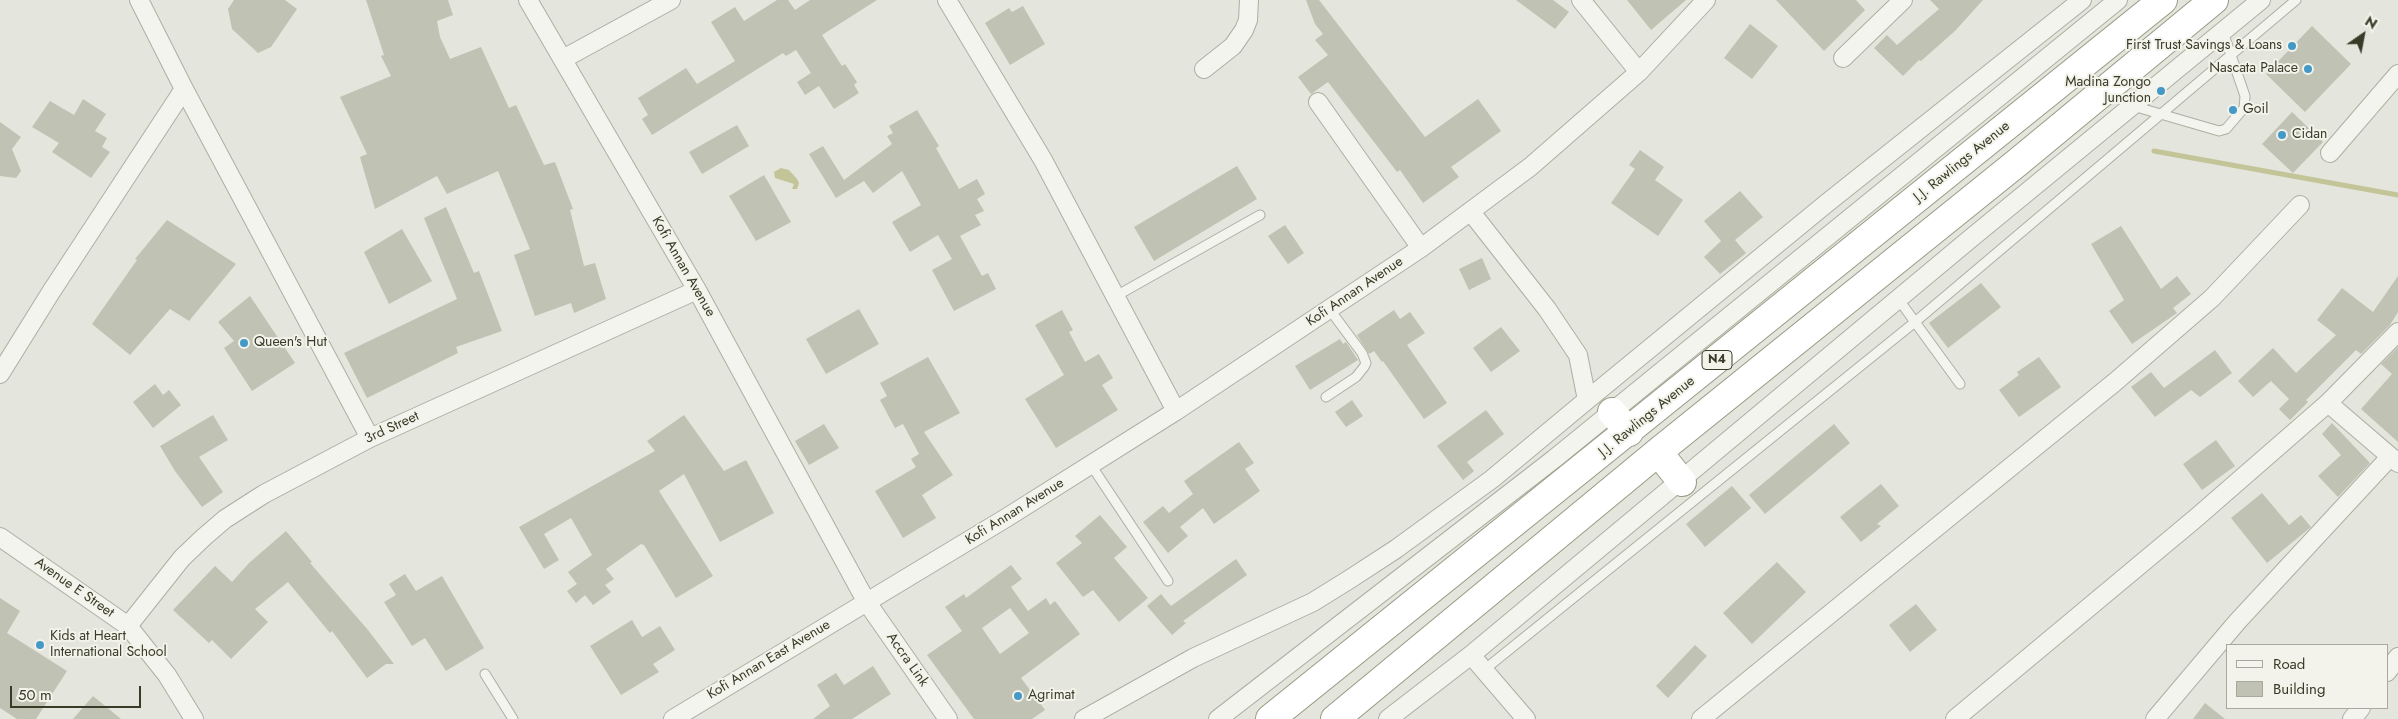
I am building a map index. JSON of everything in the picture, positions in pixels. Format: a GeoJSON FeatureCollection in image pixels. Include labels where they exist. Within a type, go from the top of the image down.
{"type":"FeatureCollection","features":[{"type":"Feature","properties":{"kind":"highway","name":"J.J. Rawlings Avenue"},"geometry":{"type":"LineString","coordinates":[[1270,719],[1621,422],[2163,0]]}},
{"type":"Feature","properties":{"kind":"highway","name":"N4"},"geometry":{"type":"LineString","coordinates":[[1335,719],[1658,452],[2010,168],[2214,0]]}},
{"type":"Feature","properties":{"kind":"highway"},"geometry":{"type":"LineString","coordinates":[[1658,452],[1682,482]]}},
{"type":"Feature","properties":{"kind":"street"},"geometry":{"type":"LineString","coordinates":[[139,0],[184,89],[370,438]]}},
{"type":"Feature","properties":{"kind":"street","name":"Kofi Annan Avenue"},"geometry":{"type":"LineString","coordinates":[[528,0],[698,290],[866,601],[1091,465],[1176,411],[1421,248],[1530,167],[1639,72],[1706,0]]}},
{"type":"Feature","properties":{"kind":"street"},"geometry":{"type":"LineString","coordinates":[[563,59],[671,0]]}},
{"type":"Feature","properties":{"kind":"street"},"geometry":{"type":"LineString","coordinates":[[947,0],[1043,160],[1176,411]]}},
{"type":"Feature","properties":{"kind":"street"},"geometry":{"type":"LineString","coordinates":[[1204,69],[1233,46],[1244,30],[1248,20],[1249,0]]}},
{"type":"Feature","properties":{"kind":"street"},"geometry":{"type":"LineString","coordinates":[[1581,0],[1639,72]]}},
{"type":"Feature","properties":{"kind":"street"},"geometry":{"type":"LineString","coordinates":[[1843,58],[1902,0]]}},
{"type":"Feature","properties":{"kind":"street"},"geometry":{"type":"LineString","coordinates":[[1084,719],[1192,658],[1313,602],[1396,549],[1492,479],[1827,203],[2082,0]]}},
{"type":"Feature","properties":{"kind":"street"},"geometry":{"type":"LineString","coordinates":[[1218,719],[1621,422],[2118,0]]}},
{"type":"Feature","properties":{"kind":"street"},"geometry":{"type":"LineString","coordinates":[[1388,719],[1472,655],[2261,0]]}},
{"type":"Feature","properties":{"kind":"street"},"geometry":{"type":"LineString","coordinates":[[2330,153],[2398,74]]}},
{"type":"Feature","properties":{"kind":"street"},"geometry":{"type":"LineString","coordinates":[[0,374],[184,89]]}},
{"type":"Feature","properties":{"kind":"street"},"geometry":{"type":"LineString","coordinates":[[1318,102],[1421,248]]}},
{"type":"Feature","properties":{"kind":"street"},"geometry":{"type":"LineString","coordinates":[[1701,719],[2115,382],[2212,298],[2300,205]]}},
{"type":"Feature","properties":{"kind":"street"},"geometry":{"type":"LineString","coordinates":[[1471,212],[1547,309],[1578,356],[1587,400]]}},
{"type":"Feature","properties":{"kind":"street","name":"3rd Street"},"geometry":{"type":"LineString","coordinates":[[128,626],[182,558],[225,519],[264,494],[370,438],[698,290]]}},
{"type":"Feature","properties":{"kind":"street"},"geometry":{"type":"LineString","coordinates":[[1955,719],[2188,524],[2328,403],[2398,332]]}},
{"type":"Feature","properties":{"kind":"street"},"geometry":{"type":"LineString","coordinates":[[2155,719],[2237,622],[2394,460],[2328,403]]}},
{"type":"Feature","properties":{"kind":"street","name":"Avenue E Street"},"geometry":{"type":"LineString","coordinates":[[0,537],[128,626],[167,675],[194,719]]}},
{"type":"Feature","properties":{"kind":"street","name":"Kofi Annan East Avenue"},"geometry":{"type":"LineString","coordinates":[[673,719],[866,601]]}},
{"type":"Feature","properties":{"kind":"street","name":"Accra Link"},"geometry":{"type":"LineString","coordinates":[[866,601],[948,719]]}},
{"type":"Feature","properties":{"kind":"street"},"geometry":{"type":"LineString","coordinates":[[1472,655],[1526,719]]}},
{"type":"Feature","properties":{"kind":"street"},"geometry":{"type":"LineString","coordinates":[[2388,671],[2398,657]]}},
{"type":"Feature","properties":{"kind":"street"},"geometry":{"type":"LineString","coordinates":[[2352,719],[2360,709]]}},
{"type":"Feature","properties":{"kind":"lane"},"geometry":{"type":"LineString","coordinates":[[1484,670],[1915,322],[2296,0]]}},
{"type":"Feature","properties":{"kind":"lane"},"geometry":{"type":"LineString","coordinates":[[2133,106],[2219,131],[2226,129],[2244,108],[2245,101],[2224,32]]}},
{"type":"Feature","properties":{"kind":"lane"},"geometry":{"type":"LineString","coordinates":[[1116,296],[1260,215]]}},
{"type":"Feature","properties":{"kind":"lane"},"geometry":{"type":"LineString","coordinates":[[1899,300],[1960,384]]}},
{"type":"Feature","properties":{"kind":"lane"},"geometry":{"type":"LineString","coordinates":[[1326,397],[1356,377],[1366,362],[1362,353],[1330,310]]}},
{"type":"Feature","properties":{"kind":"lane"},"geometry":{"type":"LineString","coordinates":[[1091,465],[1168,581]]}},
{"type":"Feature","properties":{"kind":"lane"},"geometry":{"type":"LineString","coordinates":[[484,674],[513,719]]}},
{"type":"Feature","properties":{"kind":"shaded area"},"geometry":{"type":"Polygon","coordinates":[[[781,168],[789,170],[797,179],[799,183],[797,189],[792,189],[794,184],[775,178],[774,172],[781,168]]]}},
{"type":"Feature","properties":{"kind":"building"},"geometry":{"type":"Polygon","coordinates":[[[234,0],[285,0],[297,9],[271,47],[258,53],[232,29],[228,9],[234,0]]]}},
{"type":"Feature","properties":{"kind":"building"},"geometry":{"type":"Polygon","coordinates":[[[366,0],[448,0],[453,15],[437,21],[440,37],[450,59],[481,47],[509,108],[516,105],[544,165],[555,162],[573,209],[570,210],[584,266],[595,263],[606,299],[574,313],[571,303],[535,316],[514,255],[530,249],[498,171],[447,194],[437,176],[375,209],[360,157],[367,154],[340,97],[391,76],[381,56],[384,55],[366,0]]]}},
{"type":"Feature","properties":{"kind":"building"},"geometry":{"type":"Polygon","coordinates":[[[777,0],[788,0],[795,10],[810,0],[877,0],[822,35],[842,66],[845,64],[857,82],[854,85],[859,93],[834,109],[819,86],[805,95],[797,82],[811,73],[796,50],[786,56],[783,53],[652,135],[642,119],[648,115],[638,98],[686,68],[697,84],[735,61],[711,22],[735,7],[744,21],[777,0]]]}},
{"type":"Feature","properties":{"kind":"building"},"geometry":{"type":"Polygon","coordinates":[[[1306,0],[1319,0],[1425,137],[1478,99],[1501,131],[1451,167],[1459,177],[1423,203],[1400,170],[1397,172],[1328,82],[1311,94],[1298,77],[1328,55],[1315,40],[1323,34],[1315,24],[1306,0]]]}},
{"type":"Feature","properties":{"kind":"building"},"geometry":{"type":"Polygon","coordinates":[[[1516,0],[1553,0],[1569,12],[1555,29],[1516,0]]]}},
{"type":"Feature","properties":{"kind":"building"},"geometry":{"type":"Polygon","coordinates":[[[1627,0],[1686,0],[1651,30],[1627,0]]]}},
{"type":"Feature","properties":{"kind":"building"},"geometry":{"type":"Polygon","coordinates":[[[1776,0],[1856,0],[1865,10],[1824,51],[1776,0]]]}},
{"type":"Feature","properties":{"kind":"building"},"geometry":{"type":"Polygon","coordinates":[[[1930,0],[1983,0],[1955,31],[1921,61],[1919,60],[1903,76],[1874,48],[1887,35],[1897,45],[1939,9],[1930,0]]]}},
{"type":"Feature","properties":{"kind":"building"},"geometry":{"type":"Polygon","coordinates":[[[1023,6],[1045,44],[1010,65],[985,23],[1009,8],[1012,12],[1023,6]]]}},
{"type":"Feature","properties":{"kind":"building"},"geometry":{"type":"Polygon","coordinates":[[[1750,24],[1778,46],[1752,79],[1724,58],[1750,24]]]}},
{"type":"Feature","properties":{"kind":"building","name":"Nascata Palace"},"geometry":{"type":"Polygon","coordinates":[[[2312,26],[2351,64],[2305,112],[2266,74],[2312,26]]]}},
{"type":"Feature","properties":{"kind":"building"},"geometry":{"type":"Polygon","coordinates":[[[83,99],[106,114],[95,131],[107,138],[102,147],[110,152],[91,178],[52,152],[59,143],[32,127],[50,101],[74,115],[83,99]]]}},
{"type":"Feature","properties":{"kind":"building"},"geometry":{"type":"Polygon","coordinates":[[[917,110],[939,146],[936,148],[959,189],[977,179],[985,194],[977,199],[984,211],[975,215],[981,225],[960,236],[982,276],[988,273],[996,289],[954,311],[932,270],[952,259],[938,235],[910,252],[892,222],[921,205],[902,171],[873,193],[864,181],[836,198],[809,154],[823,146],[844,180],[892,144],[887,136],[893,133],[889,126],[917,110]]]}},
{"type":"Feature","properties":{"kind":"building"},"geometry":{"type":"Polygon","coordinates":[[[2292,112],[2323,142],[2293,173],[2262,144],[2292,112]]]}},
{"type":"Feature","properties":{"kind":"building"},"geometry":{"type":"Polygon","coordinates":[[[0,122],[21,137],[12,149],[21,171],[16,178],[0,176],[0,122]]]}},
{"type":"Feature","properties":{"kind":"building"},"geometry":{"type":"Polygon","coordinates":[[[737,125],[749,146],[702,174],[689,152],[737,125]]]}},
{"type":"Feature","properties":{"kind":"building"},"geometry":{"type":"Polygon","coordinates":[[[1640,150],[1664,167],[1655,180],[1683,200],[1658,236],[1611,203],[1635,169],[1629,165],[1640,150]]]}},
{"type":"Feature","properties":{"kind":"building"},"geometry":{"type":"Polygon","coordinates":[[[1237,166],[1257,199],[1154,261],[1134,227],[1237,166]]]}},
{"type":"Feature","properties":{"kind":"building"},"geometry":{"type":"Polygon","coordinates":[[[764,175],[791,222],[756,241],[729,196],[764,175]]]}},
{"type":"Feature","properties":{"kind":"building"},"geometry":{"type":"Polygon","coordinates":[[[1740,191],[1763,217],[1735,240],[1746,253],[1720,274],[1704,257],[1721,241],[1704,221],[1740,191]]]}},
{"type":"Feature","properties":{"kind":"building"},"geometry":{"type":"Polygon","coordinates":[[[446,207],[474,273],[479,271],[502,331],[456,347],[458,353],[367,398],[344,353],[457,299],[424,218],[446,207]]]}},
{"type":"Feature","properties":{"kind":"building"},"geometry":{"type":"Polygon","coordinates":[[[167,220],[236,264],[189,321],[170,309],[130,355],[92,324],[137,260],[135,259],[167,220]]]}},
{"type":"Feature","properties":{"kind":"building"},"geometry":{"type":"Polygon","coordinates":[[[1285,225],[1304,253],[1288,264],[1268,236],[1285,225]]]}},
{"type":"Feature","properties":{"kind":"building"},"geometry":{"type":"Polygon","coordinates":[[[2121,226],[2161,289],[2177,276],[2191,294],[2173,308],[2177,313],[2132,344],[2109,311],[2124,300],[2091,244],[2121,226]]]}},
{"type":"Feature","properties":{"kind":"building"},"geometry":{"type":"Polygon","coordinates":[[[402,229],[432,281],[389,304],[364,252],[402,229]]]}},
{"type":"Feature","properties":{"kind":"building"},"geometry":{"type":"Polygon","coordinates":[[[1482,258],[1491,279],[1469,290],[1459,269],[1482,258]]]}},
{"type":"Feature","properties":{"kind":"building"},"geometry":{"type":"Polygon","coordinates":[[[2398,276],[2398,312],[2390,325],[2361,354],[2356,350],[2306,400],[2308,402],[2290,420],[2279,409],[2289,399],[2271,381],[2253,397],[2238,381],[2273,348],[2296,373],[2336,335],[2317,320],[2342,288],[2373,312],[2398,276]]]}},
{"type":"Feature","properties":{"kind":"building"},"geometry":{"type":"Polygon","coordinates":[[[1981,283],[2001,307],[1948,348],[1929,323],[1981,283]]]}},
{"type":"Feature","properties":{"kind":"building"},"geometry":{"type":"Polygon","coordinates":[[[250,296],[295,363],[252,391],[224,348],[234,341],[218,322],[250,296]]]}},
{"type":"Feature","properties":{"kind":"building"},"geometry":{"type":"Polygon","coordinates":[[[859,309],[879,344],[826,374],[806,339],[859,309]]]}},
{"type":"Feature","properties":{"kind":"building"},"geometry":{"type":"Polygon","coordinates":[[[1062,310],[1073,330],[1069,332],[1085,362],[1099,354],[1113,378],[1102,385],[1118,410],[1056,448],[1025,399],[1064,375],[1035,325],[1062,310]]]}},
{"type":"Feature","properties":{"kind":"building"},"geometry":{"type":"Polygon","coordinates":[[[1394,310],[1400,319],[1410,312],[1425,333],[1407,345],[1447,403],[1424,419],[1383,361],[1374,351],[1369,354],[1357,335],[1394,310]]]}},
{"type":"Feature","properties":{"kind":"building"},"geometry":{"type":"Polygon","coordinates":[[[1501,327],[1520,351],[1491,372],[1473,348],[1501,327]]]}},
{"type":"Feature","properties":{"kind":"building"},"geometry":{"type":"Polygon","coordinates":[[[1340,339],[1343,344],[1346,342],[1358,360],[1310,390],[1295,366],[1340,339]]]}},
{"type":"Feature","properties":{"kind":"building"},"geometry":{"type":"Polygon","coordinates":[[[2398,347],[2398,442],[2361,409],[2392,374],[2381,364],[2398,347]]]}},
{"type":"Feature","properties":{"kind":"building"},"geometry":{"type":"Polygon","coordinates":[[[2215,350],[2232,373],[2200,397],[2191,390],[2155,417],[2131,387],[2151,372],[2164,388],[2215,350]]]}},
{"type":"Feature","properties":{"kind":"building"},"geometry":{"type":"Polygon","coordinates":[[[928,357],[960,413],[924,432],[953,475],[922,495],[936,518],[903,538],[875,491],[916,467],[911,459],[919,454],[903,424],[895,428],[880,400],[887,396],[880,383],[928,357]]]}},
{"type":"Feature","properties":{"kind":"building"},"geometry":{"type":"Polygon","coordinates":[[[2039,357],[2061,387],[2019,417],[1999,390],[2019,375],[2017,372],[2039,357]]]}},
{"type":"Feature","properties":{"kind":"building"},"geometry":{"type":"Polygon","coordinates":[[[155,384],[163,395],[169,390],[181,405],[153,428],[133,402],[155,384]]]}},
{"type":"Feature","properties":{"kind":"building"},"geometry":{"type":"Polygon","coordinates":[[[1352,400],[1363,416],[1346,427],[1335,412],[1352,400]]]}},
{"type":"Feature","properties":{"kind":"building"},"geometry":{"type":"Polygon","coordinates":[[[1486,410],[1504,434],[1467,462],[1474,471],[1463,480],[1437,446],[1486,410]]]}},
{"type":"Feature","properties":{"kind":"building"},"geometry":{"type":"Polygon","coordinates":[[[213,415],[228,440],[199,457],[223,492],[202,507],[175,471],[160,446],[213,415]]]}},
{"type":"Feature","properties":{"kind":"building"},"geometry":{"type":"Polygon","coordinates":[[[684,415],[724,471],[746,460],[774,513],[720,542],[684,474],[659,491],[713,576],[676,598],[644,545],[641,544],[606,569],[614,579],[605,585],[611,592],[593,605],[585,595],[576,603],[567,591],[577,584],[568,572],[592,555],[571,518],[544,534],[559,560],[544,569],[519,527],[655,451],[647,441],[684,415]]]}},
{"type":"Feature","properties":{"kind":"building"},"geometry":{"type":"Polygon","coordinates":[[[2332,423],[2370,463],[2338,497],[2318,476],[2341,455],[2322,434],[2332,423]]]}},
{"type":"Feature","properties":{"kind":"building"},"geometry":{"type":"Polygon","coordinates":[[[824,424],[839,448],[809,465],[795,441],[824,424]]]}},
{"type":"Feature","properties":{"kind":"building"},"geometry":{"type":"Polygon","coordinates":[[[1834,424],[1850,443],[1765,514],[1749,495],[1834,424]]]}},
{"type":"Feature","properties":{"kind":"building"},"geometry":{"type":"Polygon","coordinates":[[[2216,440],[2235,466],[2202,490],[2183,464],[2216,440]]]}},
{"type":"Feature","properties":{"kind":"building"},"geometry":{"type":"Polygon","coordinates":[[[1239,442],[1254,463],[1245,469],[1260,491],[1214,524],[1203,508],[1180,527],[1188,536],[1168,553],[1143,522],[1163,506],[1169,513],[1193,494],[1184,481],[1239,442]]]}},
{"type":"Feature","properties":{"kind":"building"},"geometry":{"type":"Polygon","coordinates":[[[1881,484],[1899,506],[1877,524],[1881,526],[1861,542],[1840,517],[1881,484]]]}},
{"type":"Feature","properties":{"kind":"building"},"geometry":{"type":"Polygon","coordinates":[[[1732,486],[1751,508],[1705,547],[1686,524],[1732,486]]]}},
{"type":"Feature","properties":{"kind":"building"},"geometry":{"type":"Polygon","coordinates":[[[2262,493],[2289,525],[2301,515],[2311,527],[2267,563],[2231,518],[2262,493]]]}},
{"type":"Feature","properties":{"kind":"building"},"geometry":{"type":"Polygon","coordinates":[[[1100,515],[1127,547],[1114,558],[1148,598],[1119,622],[1093,590],[1083,597],[1056,563],[1082,543],[1075,536],[1100,515]]]}},
{"type":"Feature","properties":{"kind":"building"},"geometry":{"type":"Polygon","coordinates":[[[286,531],[312,562],[310,563],[368,630],[394,664],[386,664],[367,678],[332,631],[330,633],[288,582],[255,609],[268,622],[231,659],[212,640],[209,643],[173,610],[215,566],[232,582],[249,563],[286,531]]]}},
{"type":"Feature","properties":{"kind":"building"},"geometry":{"type":"Polygon","coordinates":[[[1236,559],[1247,575],[1183,621],[1186,623],[1172,635],[1147,606],[1161,594],[1171,606],[1236,559]]]}},
{"type":"Feature","properties":{"kind":"building"},"geometry":{"type":"Polygon","coordinates":[[[1777,562],[1806,592],[1752,644],[1723,613],[1777,562]]]}},
{"type":"Feature","properties":{"kind":"building"},"geometry":{"type":"Polygon","coordinates":[[[1011,565],[1022,579],[1011,587],[1028,611],[1046,598],[1050,605],[1055,601],[1080,634],[1021,678],[1045,710],[1032,719],[974,719],[927,655],[962,631],[945,607],[964,594],[966,598],[1011,565]],[[1010,608],[982,628],[1000,654],[1029,633],[1010,608]]]}},
{"type":"Feature","properties":{"kind":"building"},"geometry":{"type":"Polygon","coordinates":[[[405,574],[416,591],[442,576],[484,648],[446,671],[425,638],[412,646],[384,602],[396,595],[389,584],[405,574]]]}},
{"type":"Feature","properties":{"kind":"building"},"geometry":{"type":"Polygon","coordinates":[[[0,598],[20,611],[7,633],[67,671],[36,719],[17,719],[0,708],[0,598]]]}},
{"type":"Feature","properties":{"kind":"building"},"geometry":{"type":"Polygon","coordinates":[[[1916,604],[1937,630],[1910,652],[1889,625],[1916,604]]]}},
{"type":"Feature","properties":{"kind":"building"},"geometry":{"type":"Polygon","coordinates":[[[632,620],[642,637],[660,626],[675,650],[653,664],[659,672],[621,695],[590,646],[632,620]]]}},
{"type":"Feature","properties":{"kind":"building"},"geometry":{"type":"Polygon","coordinates":[[[1695,645],[1707,656],[1668,698],[1656,686],[1695,645]]]}},
{"type":"Feature","properties":{"kind":"building"},"geometry":{"type":"Polygon","coordinates":[[[873,666],[891,694],[852,719],[813,719],[830,706],[817,685],[836,673],[844,685],[873,666]]]}},
{"type":"Feature","properties":{"kind":"building"},"geometry":{"type":"Polygon","coordinates":[[[93,696],[121,719],[73,719],[93,696]]]}},
{"type":"Feature","properties":{"kind":"building"},"geometry":{"type":"Polygon","coordinates":[[[2205,703],[2225,719],[2193,719],[2205,703]]]}},
{"type":"Feature","properties":{"kind":"waterway"},"geometry":{"type":"LineString","coordinates":[[2154,151],[2398,195]]}},
{"type":"Feature","properties":{"kind":"place","name":"First Trust Savings & Loans"},"geometry":{"type":"Point","coordinates":[2292,46]}},
{"type":"Feature","properties":{"kind":"place","name":"Nascata Palace"},"geometry":{"type":"Point","coordinates":[2308,69]}},
{"type":"Feature","properties":{"kind":"place","name":"Madina Zongo Junction"},"geometry":{"type":"Point","coordinates":[2161,91]}},
{"type":"Feature","properties":{"kind":"place","name":"Goil"},"geometry":{"type":"Point","coordinates":[2233,110]}},
{"type":"Feature","properties":{"kind":"place","name":"Cidan"},"geometry":{"type":"Point","coordinates":[2282,135]}},
{"type":"Feature","properties":{"kind":"place","name":"Queen's Hut"},"geometry":{"type":"Point","coordinates":[244,343]}},
{"type":"Feature","properties":{"kind":"place","name":"Kids at Heart International School"},"geometry":{"type":"Point","coordinates":[40,645]}},
{"type":"Feature","properties":{"kind":"place","name":"Agrimat"},"geometry":{"type":"Point","coordinates":[1018,696]}}]}
